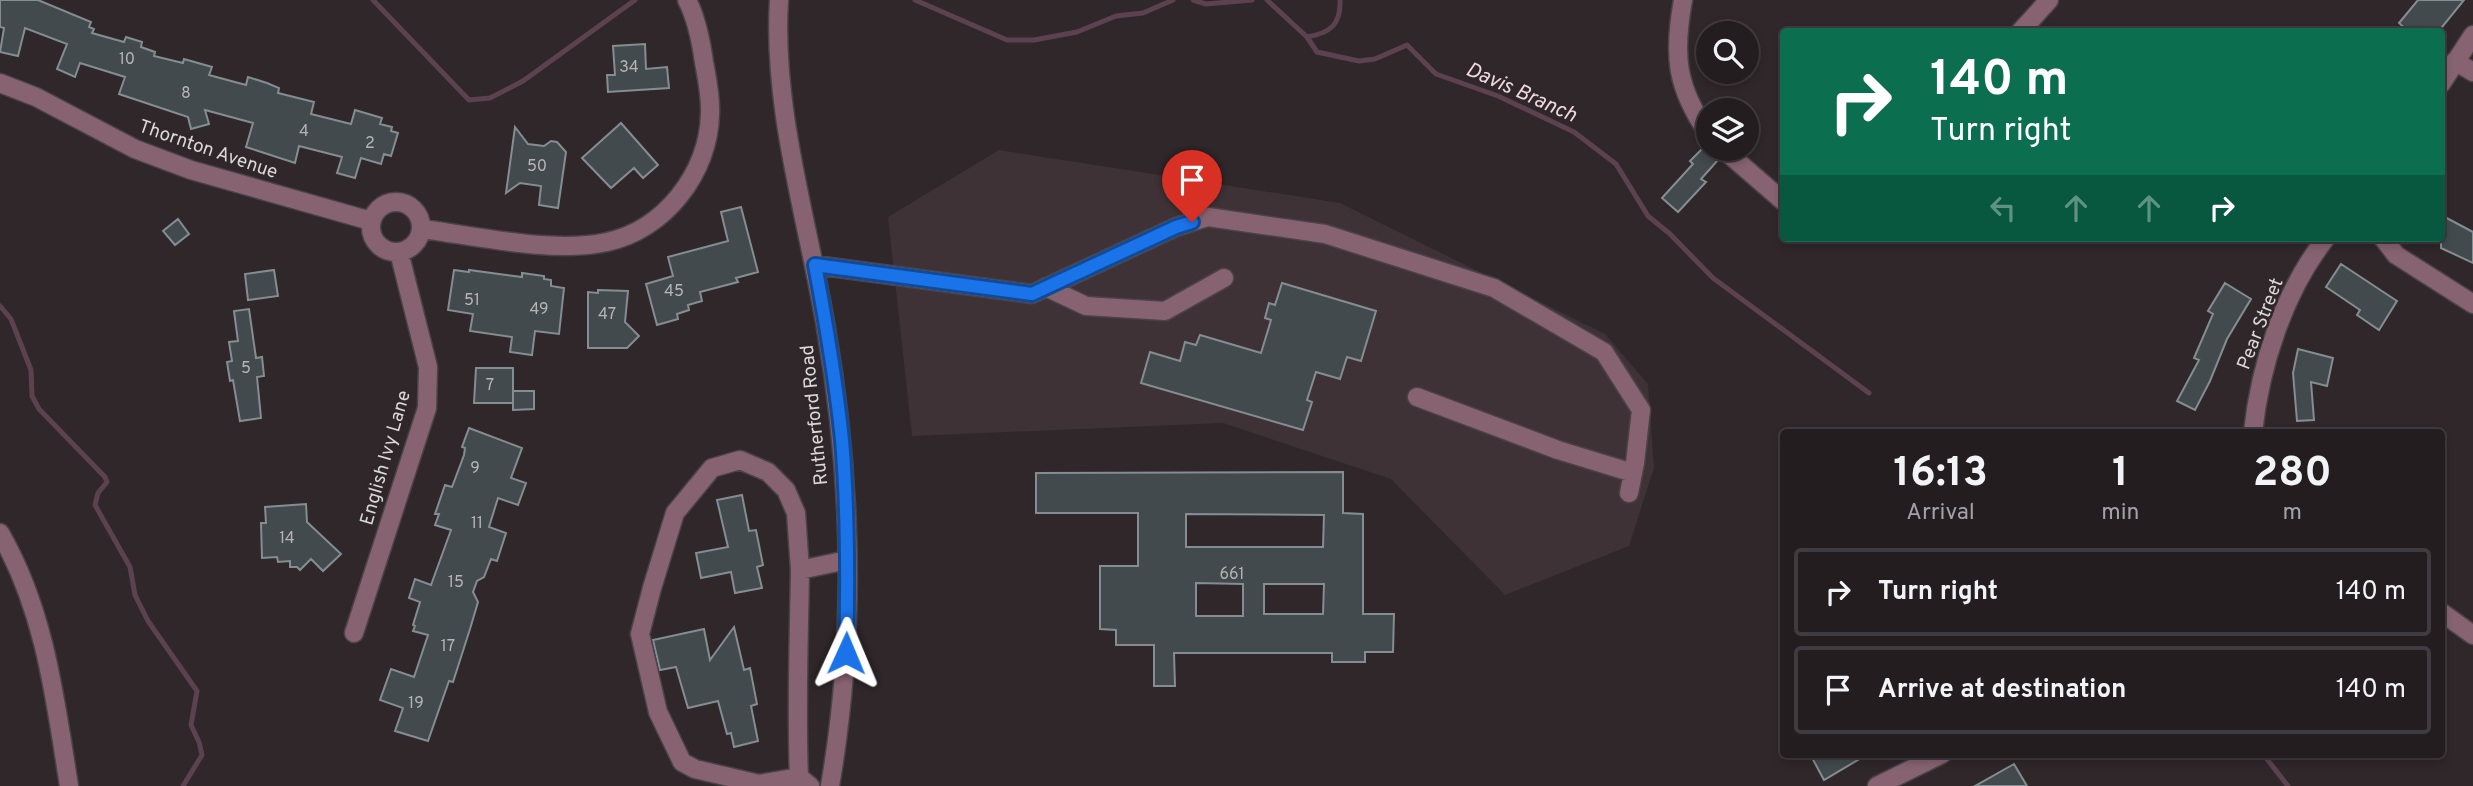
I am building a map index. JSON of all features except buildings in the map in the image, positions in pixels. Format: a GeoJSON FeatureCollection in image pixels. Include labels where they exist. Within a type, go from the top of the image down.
{"type":"FeatureCollection","features":[{"type":"Feature","properties":{"kind":"street"},"geometry":{"type":"LineString","coordinates":[[422,229],[542,245],[587,246],[628,235],[655,220],[673,204],[688,184],[699,165],[709,131],[709,93],[693,11],[687,0]]}},
{"type":"Feature","properties":{"kind":"street","name":"Rutherford Road"},"geometry":{"type":"LineString","coordinates":[[779,0],[777,30],[783,103],[829,344],[842,439],[847,560],[845,675],[830,786]]}},
{"type":"Feature","properties":{"kind":"street"},"geometry":{"type":"LineString","coordinates":[[1683,0],[1679,24],[1680,79],[1696,116]]}},
{"type":"Feature","properties":{"kind":"street"},"geometry":{"type":"LineString","coordinates":[[2024,28],[2049,0]]}},
{"type":"Feature","properties":{"kind":"street"},"geometry":{"type":"LineString","coordinates":[[2445,77],[2473,35]]}},
{"type":"Feature","properties":{"kind":"street"},"geometry":{"type":"LineString","coordinates":[[2455,61],[2473,72]]}},
{"type":"Feature","properties":{"kind":"street","name":"Thornton Avenue"},"geometry":{"type":"LineString","coordinates":[[0,83],[36,97],[135,149],[180,166],[371,221]]}},
{"type":"Feature","properties":{"kind":"street"},"geometry":{"type":"LineString","coordinates":[[1737,161],[1780,198]]}},
{"type":"Feature","properties":{"kind":"street"},"geometry":{"type":"LineString","coordinates":[[388,203],[404,203],[418,213],[422,229],[415,245],[392,252],[380,246],[372,235],[371,221],[380,207],[388,203]]}},
{"type":"Feature","properties":{"kind":"street"},"geometry":{"type":"LineString","coordinates":[[815,265],[1032,294],[1176,227],[1208,217],[1325,234],[1494,288],[1604,352],[1641,410],[1629,493]]}},
{"type":"Feature","properties":{"kind":"street","name":"Pear Street"},"geometry":{"type":"LineString","coordinates":[[2253,429],[2264,363],[2291,296],[2323,242]]}},
{"type":"Feature","properties":{"kind":"street"},"geometry":{"type":"LineString","coordinates":[[2386,242],[2396,255],[2473,304]]}},
{"type":"Feature","properties":{"kind":"street","name":"English Ivy Lane"},"geometry":{"type":"LineString","coordinates":[[354,634],[427,408],[428,367],[399,252]]}},
{"type":"Feature","properties":{"kind":"street"},"geometry":{"type":"LineString","coordinates":[[1046,287],[1086,306],[1165,312],[1224,278]]}},
{"type":"Feature","properties":{"kind":"street"},"geometry":{"type":"LineString","coordinates":[[1417,397],[1558,450],[1633,473]]}},
{"type":"Feature","properties":{"kind":"street"},"geometry":{"type":"LineString","coordinates":[[740,460],[768,472],[786,490],[796,513],[800,570],[796,712],[805,781],[759,784],[695,769],[682,762],[658,712],[640,634],[675,513],[712,468],[740,460]]}},
{"type":"Feature","properties":{"kind":"street"},"geometry":{"type":"LineString","coordinates":[[0,533],[15,558],[40,627],[69,786]]}},
{"type":"Feature","properties":{"kind":"street"},"geometry":{"type":"LineString","coordinates":[[800,570],[847,560]]}},
{"type":"Feature","properties":{"kind":"street"},"geometry":{"type":"LineString","coordinates":[[2445,615],[2473,635]]}},
{"type":"Feature","properties":{"kind":"street"},"geometry":{"type":"LineString","coordinates":[[1877,786],[1934,758]]}},
{"type":"Feature","properties":{"kind":"shaded area"},"geometry":{"type":"Polygon","coordinates":[[[999,150],[1340,203],[1605,334],[1648,384],[1654,468],[1629,546],[1505,595],[1391,479],[1223,423],[912,436],[888,217],[999,150]]]}},
{"type":"Feature","properties":{"kind":"waterway","name":"Davis Branch"},"geometry":{"type":"LineString","coordinates":[[373,0],[469,100],[490,98],[523,81],[635,0]]}},
{"type":"Feature","properties":{"kind":"waterway","name":"Davis Branch"},"geometry":{"type":"LineString","coordinates":[[915,0],[1007,40],[1034,40],[1077,32],[1116,16],[1143,13],[1173,0]]}},
{"type":"Feature","properties":{"kind":"waterway","name":"Davis Branch"},"geometry":{"type":"LineString","coordinates":[[1193,0],[1206,4],[1252,0]]}},
{"type":"Feature","properties":{"kind":"waterway","name":"Davis Branch"},"geometry":{"type":"LineString","coordinates":[[1267,0],[1307,37],[1317,52],[1359,61],[1375,59],[1407,45],[1436,74],[1498,96],[1574,132],[1616,164],[1648,216],[1670,234],[1713,278],[1869,393]]}},
{"type":"Feature","properties":{"kind":"waterway"},"geometry":{"type":"LineString","coordinates":[[1307,37],[1328,30],[1336,22],[1340,0]]}},
{"type":"Feature","properties":{"kind":"waterway"},"geometry":{"type":"LineString","coordinates":[[0,306],[11,319],[31,370],[32,396],[39,409],[105,477],[107,482],[98,493],[95,505],[130,567],[135,595],[148,621],[197,691],[191,725],[202,755],[183,786]]}},
{"type":"Feature","properties":{"kind":"waterway","name":"Davis Branch"},"geometry":{"type":"LineString","coordinates":[[2266,758],[2288,786]]}},
{"type":"Feature","properties":{"kind":"route"},"geometry":{"type":"LineString","coordinates":[[846,653],[847,526],[842,439],[815,265],[1032,294],[1192,222]]}}]}
